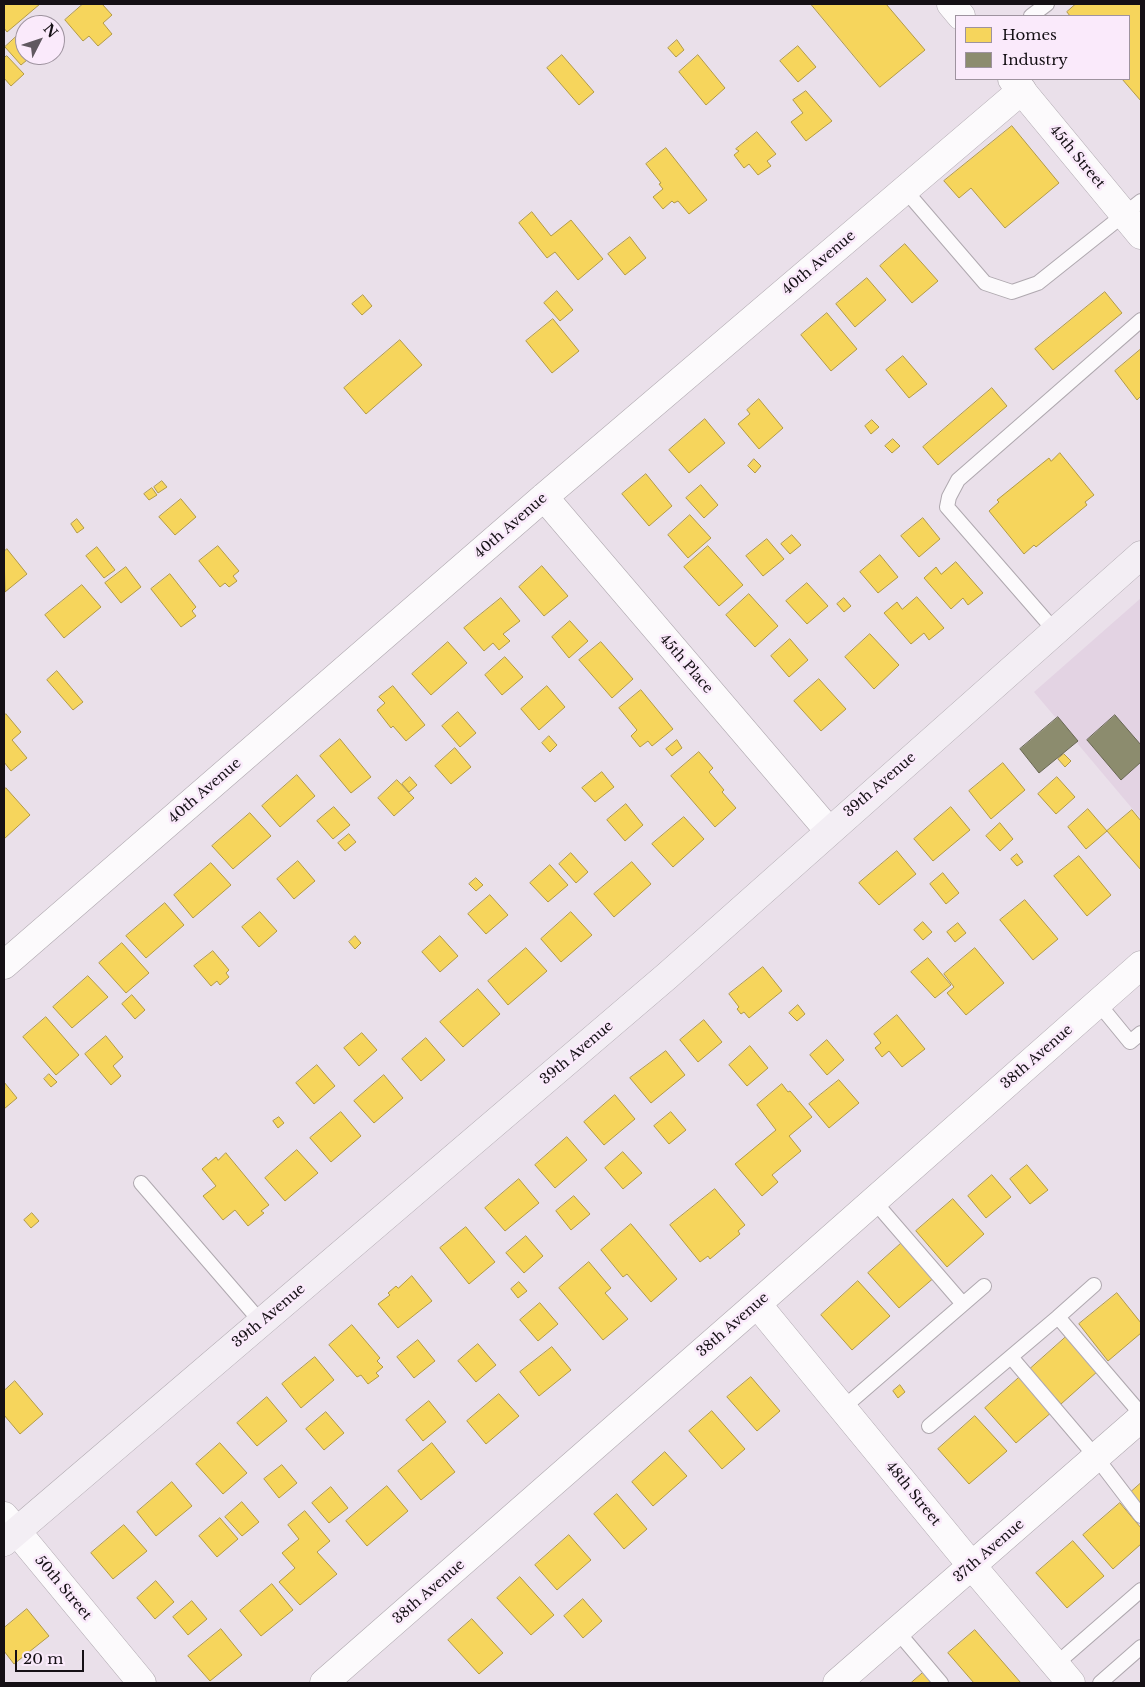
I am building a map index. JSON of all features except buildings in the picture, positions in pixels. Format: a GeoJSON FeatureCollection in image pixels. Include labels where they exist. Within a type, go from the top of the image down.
{"type":"FeatureCollection","features":[{"type":"Feature","properties":{"kind":"main road","name":"39th Avenue"},"geometry":{"type":"LineString","coordinates":[[8,1530],[261,1322],[667,976],[1141,554]]}},
{"type":"Feature","properties":{"kind":"street"},"geometry":{"type":"LineString","coordinates":[[951,4],[960,15]]}},
{"type":"Feature","properties":{"kind":"street","name":"40th Avenue"},"geometry":{"type":"LineString","coordinates":[[4,966],[544,497],[905,190],[1017,84]]}},
{"type":"Feature","properties":{"kind":"street","name":"45th Street"},"geometry":{"type":"LineString","coordinates":[[1017,84],[1136,217]]}},
{"type":"Feature","properties":{"kind":"street","name":"45th Place"},"geometry":{"type":"LineString","coordinates":[[544,497],[829,830]]}},
{"type":"Feature","properties":{"kind":"street","name":"38th Avenue"},"geometry":{"type":"LineString","coordinates":[[324,1683],[758,1304],[1141,965]]}},
{"type":"Feature","properties":{"kind":"street","name":"48th Street"},"geometry":{"type":"LineString","coordinates":[[758,1304],[972,1566],[1063,1674]]}},
{"type":"Feature","properties":{"kind":"street","name":"37th Avenue"},"geometry":{"type":"LineString","coordinates":[[841,1682],[1141,1416]]}},
{"type":"Feature","properties":{"kind":"street","name":"50th Street"},"geometry":{"type":"LineString","coordinates":[[8,1530],[142,1683]]}},
{"type":"Feature","properties":{"kind":"lane"},"geometry":{"type":"LineString","coordinates":[[1032,15],[1047,4]]}},
{"type":"Feature","properties":{"kind":"lane"},"geometry":{"type":"LineString","coordinates":[[905,190],[985,283],[1012,292],[1038,283],[1136,217]]}},
{"type":"Feature","properties":{"kind":"lane"},"geometry":{"type":"LineString","coordinates":[[1055,631],[947,507],[949,497],[958,480],[1141,320]]}},
{"type":"Feature","properties":{"kind":"lane"},"geometry":{"type":"LineString","coordinates":[[1098,1003],[1130,1042],[1141,1033]]}},
{"type":"Feature","properties":{"kind":"lane"},"geometry":{"type":"LineString","coordinates":[[141,1183],[261,1322]]}},
{"type":"Feature","properties":{"kind":"lane"},"geometry":{"type":"LineString","coordinates":[[874,1201],[964,1304]]}},
{"type":"Feature","properties":{"kind":"lane"},"geometry":{"type":"LineString","coordinates":[[929,1426],[1094,1285]]}},
{"type":"Feature","properties":{"kind":"lane"},"geometry":{"type":"LineString","coordinates":[[843,1408],[984,1286]]}},
{"type":"Feature","properties":{"kind":"lane"},"geometry":{"type":"LineString","coordinates":[[1058,1317],[1141,1416]]}},
{"type":"Feature","properties":{"kind":"lane"},"geometry":{"type":"LineString","coordinates":[[1010,1357],[1096,1457],[1141,1516]]}},
{"type":"Feature","properties":{"kind":"lane"},"geometry":{"type":"LineString","coordinates":[[1063,1674],[1141,1590]]}},
{"type":"Feature","properties":{"kind":"lane"},"geometry":{"type":"LineString","coordinates":[[897,1632],[941,1683]]}},
{"type":"Feature","properties":{"kind":"lane"},"geometry":{"type":"LineString","coordinates":[[1100,1683],[1141,1647]]}},
{"type":"Feature","properties":{"kind":"shaded area"},"geometry":{"type":"Polygon","coordinates":[[[1141,598],[1141,819],[1034,692],[1141,598]]]}}]}
